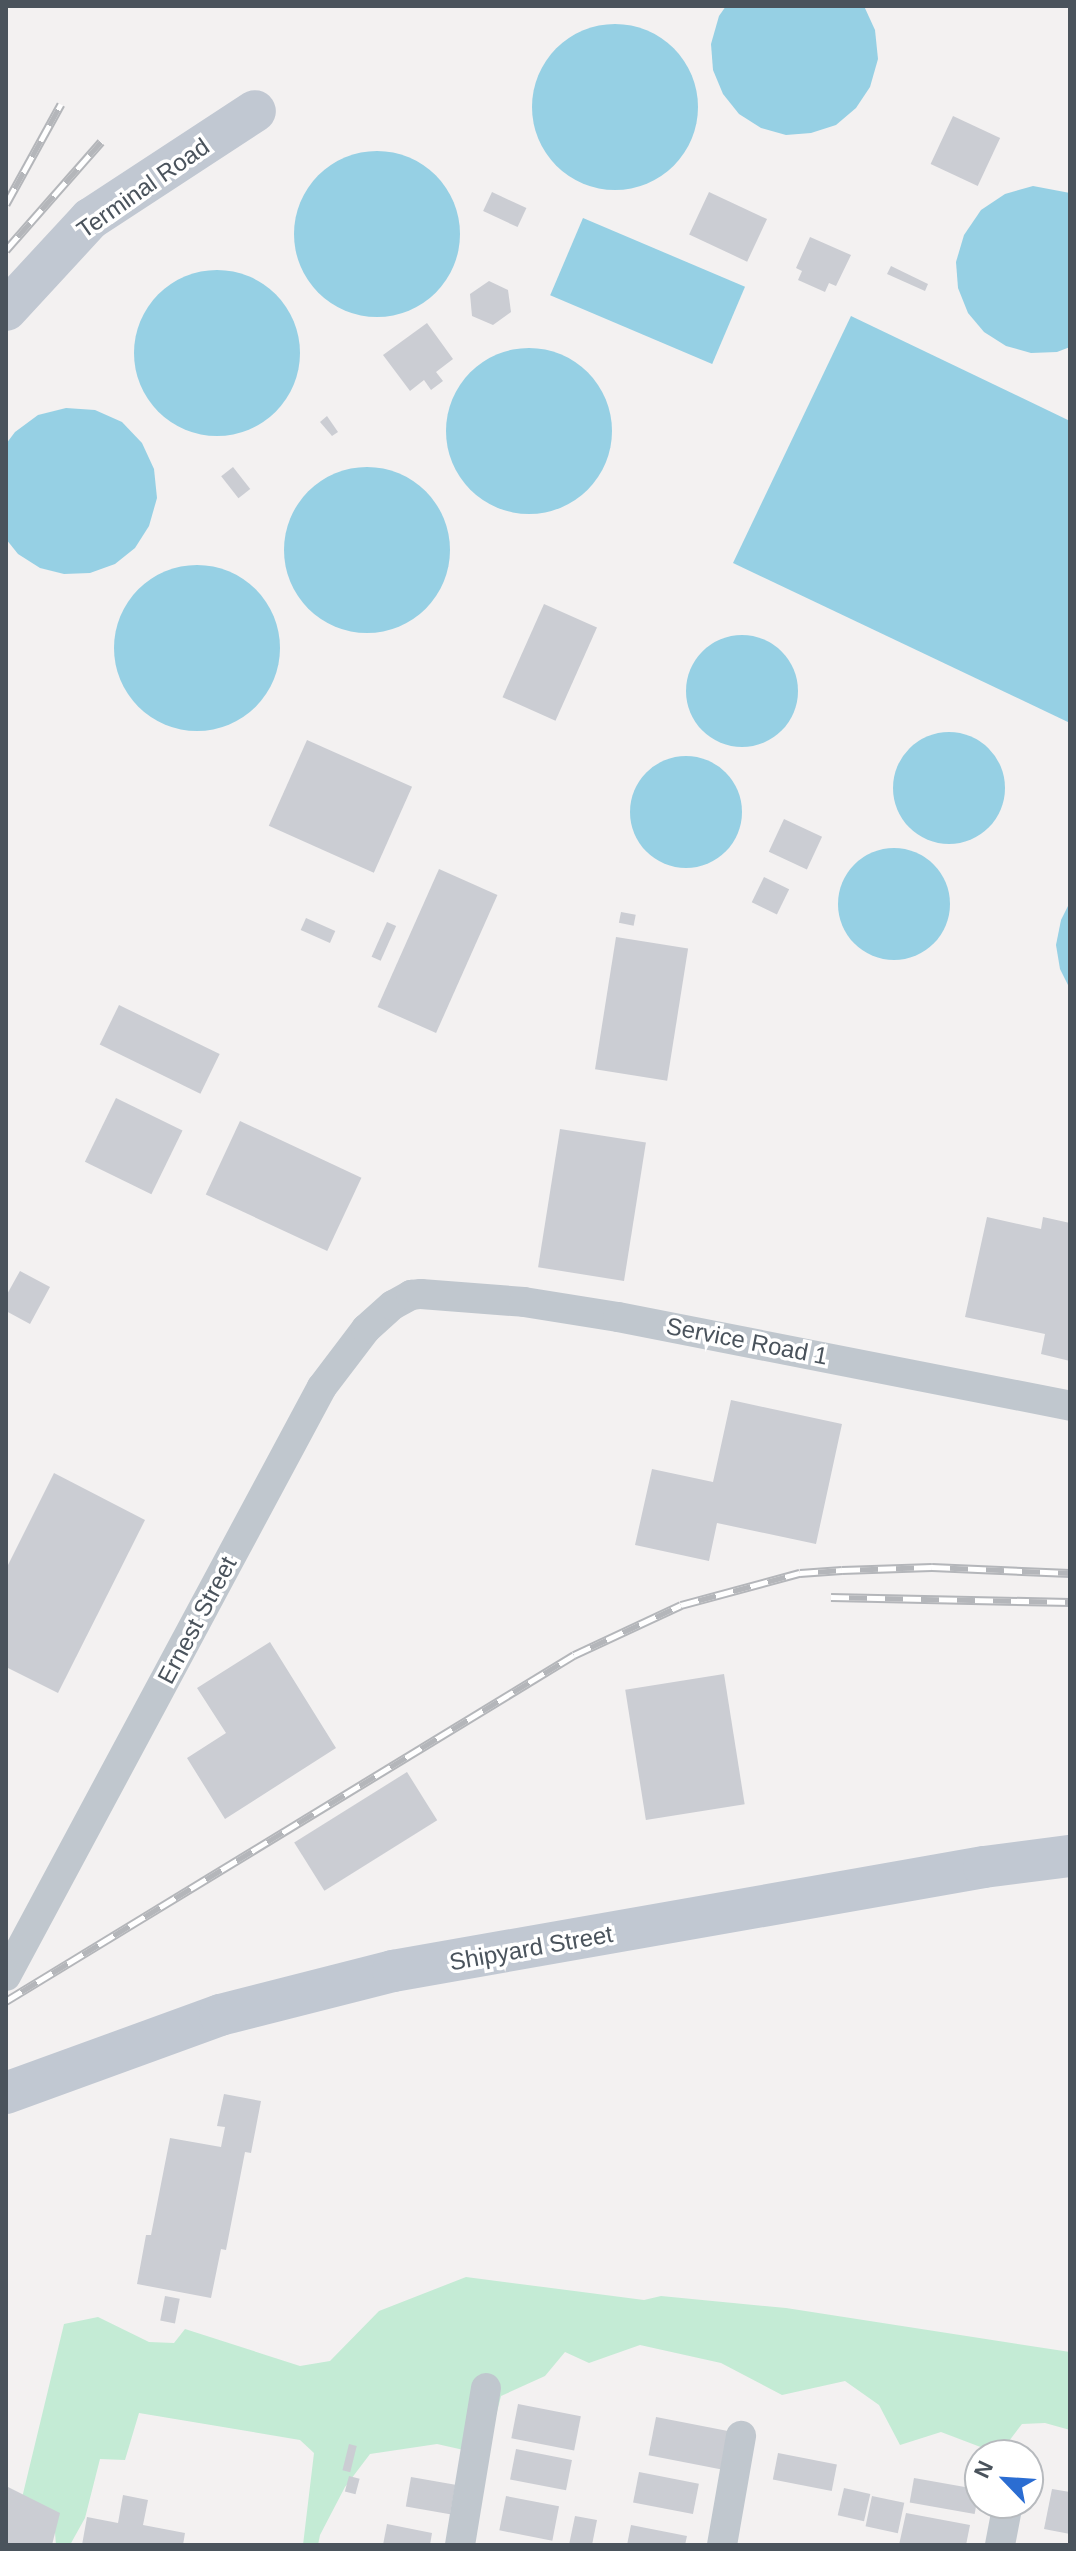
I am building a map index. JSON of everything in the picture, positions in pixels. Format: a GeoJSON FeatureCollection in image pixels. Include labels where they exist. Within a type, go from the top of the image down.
{"type":"FeatureCollection","features":[{"type":"Feature","properties":{"kind":"street","name":"Terminal Road"},"geometry":{"type":"LineString","coordinates":[[6,310],[90,219],[255,111]]}},
{"type":"Feature","properties":{"kind":"street","name":"Service Road 1"},"geometry":{"type":"LineString","coordinates":[[421,1294],[524,1302],[618,1317],[1070,1406]]}},
{"type":"Feature","properties":{"kind":"street","name":"Ernest Street"},"geometry":{"type":"LineString","coordinates":[[6,1976],[322,1387],[366,1329],[393,1305],[411,1295],[421,1294]]}},
{"type":"Feature","properties":{"kind":"street","name":"Shipyard Street"},"geometry":{"type":"LineString","coordinates":[[6,2093],[220,2015],[393,1971],[984,1867],[1070,1856]]}},
{"type":"Feature","properties":{"kind":"street"},"geometry":{"type":"LineString","coordinates":[[460,2545],[486,2388]]}},
{"type":"Feature","properties":{"kind":"street"},"geometry":{"type":"LineString","coordinates":[[722,2545],[741,2436]]}},
{"type":"Feature","properties":{"kind":"street"},"geometry":{"type":"LineString","coordinates":[[1000,2545],[1005,2519]]}},
{"type":"Feature","properties":{"kind":"green space"},"geometry":{"type":"Polygon","coordinates":[[[466,2277],[644,2300],[661,2296],[786,2308],[1070,2352],[1070,2430],[1045,2423],[1022,2424],[1010,2439],[964,2441],[941,2432],[900,2445],[879,2405],[845,2381],[782,2395],[721,2363],[640,2345],[589,2363],[565,2352],[545,2376],[501,2396],[486,2455],[437,2444],[370,2454],[345,2487],[320,2535],[318,2545],[303,2545],[314,2453],[300,2440],[139,2413],[125,2460],[100,2459],[85,2518],[70,2545],[56,2545],[54,2520],[21,2502],[64,2324],[98,2317],[149,2342],[174,2343],[185,2329],[300,2366],[330,2361],[379,2311],[466,2277]]]}},
{"type":"Feature","properties":{"kind":"water"},"geometry":{"type":"Polygon","coordinates":[[[726,6],[864,6],[875,30],[878,59],[870,87],[856,108],[836,125],[811,133],[786,135],[761,128],[739,114],[723,94],[713,70],[711,44],[719,16],[726,6]]]}},
{"type":"Feature","properties":{"kind":"water"},"geometry":{"type":"Polygon","coordinates":[[[615,24],[647,30],[674,48],[692,75],[698,107],[692,139],[674,166],[647,184],[615,190],[583,184],[556,166],[538,139],[532,107],[538,75],[556,48],[583,30],[615,24]]]}},
{"type":"Feature","properties":{"kind":"water"},"geometry":{"type":"Polygon","coordinates":[[[377,151],[409,157],[436,175],[454,202],[460,234],[454,266],[436,293],[409,311],[377,317],[345,311],[318,293],[300,266],[294,234],[300,202],[318,175],[345,157],[377,151]]]}},
{"type":"Feature","properties":{"kind":"water"},"geometry":{"type":"Polygon","coordinates":[[[1033,186],[1070,193],[1070,347],[1057,352],[1031,353],[1006,346],[984,332],[968,313],[958,288],[956,262],[964,235],[981,210],[1005,194],[1033,186]]]}},
{"type":"Feature","properties":{"kind":"water"},"geometry":{"type":"Polygon","coordinates":[[[583,218],[745,287],[712,364],[550,295],[583,218]]]}},
{"type":"Feature","properties":{"kind":"water"},"geometry":{"type":"Polygon","coordinates":[[[217,270],[249,276],[276,294],[294,321],[300,353],[294,385],[276,412],[249,430],[217,436],[185,430],[158,412],[140,385],[134,353],[140,321],[158,294],[185,276],[217,270]]]}},
{"type":"Feature","properties":{"kind":"water"},"geometry":{"type":"Polygon","coordinates":[[[851,316],[1070,421],[1070,723],[733,563],[851,316]]]}},
{"type":"Feature","properties":{"kind":"water"},"geometry":{"type":"Polygon","coordinates":[[[529,348],[561,355],[588,372],[605,399],[612,431],[605,463],[588,490],[561,507],[529,514],[497,507],[470,490],[453,463],[446,431],[453,399],[470,372],[497,355],[529,348]]]}},
{"type":"Feature","properties":{"kind":"water"},"geometry":{"type":"Polygon","coordinates":[[[66,408],[95,410],[122,422],[142,443],[154,469],[157,498],[149,526],[135,548],[115,564],[90,573],[64,574],[40,568],[18,554],[6,539],[6,444],[15,432],[38,415],[66,408]]]}},
{"type":"Feature","properties":{"kind":"water"},"geometry":{"type":"Polygon","coordinates":[[[367,467],[399,473],[426,491],[444,518],[450,550],[444,582],[426,609],[399,627],[367,633],[335,627],[308,609],[290,582],[284,550],[290,518],[308,491],[335,473],[367,467]]]}},
{"type":"Feature","properties":{"kind":"water"},"geometry":{"type":"Polygon","coordinates":[[[197,565],[229,571],[256,589],[274,616],[280,648],[274,680],[256,707],[229,725],[197,731],[165,725],[138,707],[120,680],[114,648],[120,616],[138,589],[165,571],[197,565]]]}},
{"type":"Feature","properties":{"kind":"water"},"geometry":{"type":"Polygon","coordinates":[[[742,635],[764,639],[782,651],[794,669],[798,691],[794,713],[782,731],[764,743],[742,747],[720,743],[702,731],[690,713],[686,691],[690,669],[702,651],[720,639],[742,635]]]}},
{"type":"Feature","properties":{"kind":"water"},"geometry":{"type":"Polygon","coordinates":[[[949,732],[971,736],[989,748],[1001,766],[1005,788],[1001,810],[989,828],[971,840],[949,844],[927,840],[909,828],[897,810],[893,788],[897,766],[909,748],[927,736],[949,732]]]}},
{"type":"Feature","properties":{"kind":"water"},"geometry":{"type":"Polygon","coordinates":[[[686,756],[708,760],[726,772],[738,790],[742,812],[738,834],[726,852],[708,864],[686,868],[664,864],[646,852],[634,834],[630,812],[634,790],[646,772],[664,760],[686,756]]]}},
{"type":"Feature","properties":{"kind":"water"},"geometry":{"type":"Polygon","coordinates":[[[894,848],[916,852],[934,864],[946,882],[950,904],[946,926],[934,944],[916,956],[894,960],[872,956],[854,944],[842,926],[838,904],[842,882],[854,864],[872,852],[894,848]]]}},
{"type":"Feature","properties":{"kind":"water"},"geometry":{"type":"Polygon","coordinates":[[[1070,902],[1070,989],[1060,969],[1056,945],[1061,920],[1070,902]]]}},
{"type":"Feature","properties":{"kind":"building"},"geometry":{"type":"Polygon","coordinates":[[[953,116],[1000,138],[978,186],[931,164],[953,116]]]}},
{"type":"Feature","properties":{"kind":"building"},"geometry":{"type":"Polygon","coordinates":[[[492,192],[526,208],[518,227],[483,211],[492,192]]]}},
{"type":"Feature","properties":{"kind":"building"},"geometry":{"type":"Polygon","coordinates":[[[709,192],[767,219],[747,262],[689,235],[709,192]]]}},
{"type":"Feature","properties":{"kind":"building"},"geometry":{"type":"Polygon","coordinates":[[[810,237],[851,255],[836,286],[829,283],[825,292],[798,280],[802,271],[796,268],[810,237]]]}},
{"type":"Feature","properties":{"kind":"building"},"geometry":{"type":"Polygon","coordinates":[[[891,266],[928,284],[925,291],[887,274],[891,266]]]}},
{"type":"Feature","properties":{"kind":"building"},"geometry":{"type":"Polygon","coordinates":[[[489,281],[508,290],[511,312],[493,325],[472,316],[470,294],[489,281]]]}},
{"type":"Feature","properties":{"kind":"building"},"geometry":{"type":"Polygon","coordinates":[[[427,323],[453,359],[436,372],[443,381],[431,390],[424,380],[410,391],[383,355],[427,323]]]}},
{"type":"Feature","properties":{"kind":"building"},"geometry":{"type":"Polygon","coordinates":[[[327,416],[338,432],[332,436],[320,422],[327,416]]]}},
{"type":"Feature","properties":{"kind":"building"},"geometry":{"type":"Polygon","coordinates":[[[233,467],[250,489],[238,498],[221,476],[233,467]]]}},
{"type":"Feature","properties":{"kind":"building"},"geometry":{"type":"Polygon","coordinates":[[[544,604],[597,628],[555,721],[503,697],[544,604]]]}},
{"type":"Feature","properties":{"kind":"building"},"geometry":{"type":"Polygon","coordinates":[[[307,740],[412,787],[374,873],[269,826],[307,740]]]}},
{"type":"Feature","properties":{"kind":"building"},"geometry":{"type":"Polygon","coordinates":[[[784,819],[822,837],[807,869],[769,852],[784,819]]]}},
{"type":"Feature","properties":{"kind":"building"},"geometry":{"type":"Polygon","coordinates":[[[439,869],[497,895],[436,1033],[378,1007],[439,869]]]}},
{"type":"Feature","properties":{"kind":"building"},"geometry":{"type":"Polygon","coordinates":[[[764,877],[789,889],[777,914],[752,902],[764,877]]]}},
{"type":"Feature","properties":{"kind":"building"},"geometry":{"type":"Polygon","coordinates":[[[621,912],[636,915],[634,926],[619,923],[621,912]]]}},
{"type":"Feature","properties":{"kind":"building"},"geometry":{"type":"Polygon","coordinates":[[[306,918],[335,931],[330,943],[301,930],[306,918]]]}},
{"type":"Feature","properties":{"kind":"building"},"geometry":{"type":"Polygon","coordinates":[[[387,922],[396,926],[381,961],[372,957],[387,922]]]}},
{"type":"Feature","properties":{"kind":"building"},"geometry":{"type":"Polygon","coordinates":[[[616,937],[688,948],[667,1081],[595,1069],[616,937]]]}},
{"type":"Feature","properties":{"kind":"building"},"geometry":{"type":"Polygon","coordinates":[[[119,1005],[220,1054],[200,1094],[100,1045],[119,1005]]]}},
{"type":"Feature","properties":{"kind":"building"},"geometry":{"type":"Polygon","coordinates":[[[116,1098],[183,1130],[151,1194],[85,1162],[116,1098]]]}},
{"type":"Feature","properties":{"kind":"building"},"geometry":{"type":"Polygon","coordinates":[[[240,1121],[361,1178],[327,1251],[206,1194],[240,1121]]]}},
{"type":"Feature","properties":{"kind":"building"},"geometry":{"type":"Polygon","coordinates":[[[560,1129],[646,1143],[624,1281],[538,1267],[560,1129]]]}},
{"type":"Feature","properties":{"kind":"building"},"geometry":{"type":"Polygon","coordinates":[[[987,1217],[1041,1229],[1043,1217],[1070,1223],[1070,1361],[1041,1354],[1045,1334],[965,1317],[987,1217]]]}},
{"type":"Feature","properties":{"kind":"building"},"geometry":{"type":"Polygon","coordinates":[[[20,1271],[50,1287],[30,1324],[6,1311],[6,1296],[20,1271]]]}},
{"type":"Feature","properties":{"kind":"building"},"geometry":{"type":"Polygon","coordinates":[[[731,1400],[842,1424],[816,1544],[717,1523],[709,1561],[635,1545],[652,1469],[713,1482],[731,1400]]]}},
{"type":"Feature","properties":{"kind":"building"},"geometry":{"type":"Polygon","coordinates":[[[54,1473],[145,1520],[58,1693],[6,1667],[6,1569],[54,1473]]]}},
{"type":"Feature","properties":{"kind":"building"},"geometry":{"type":"Polygon","coordinates":[[[270,1642],[336,1748],[225,1819],[187,1758],[226,1733],[197,1688],[270,1642]]]}},
{"type":"Feature","properties":{"kind":"building"},"geometry":{"type":"Polygon","coordinates":[[[724,1674],[745,1804],[646,1820],[625,1690],[724,1674]]]}},
{"type":"Feature","properties":{"kind":"building"},"geometry":{"type":"Polygon","coordinates":[[[407,1772],[437,1820],[324,1891],[294,1842],[407,1772]]]}},
{"type":"Feature","properties":{"kind":"building"},"geometry":{"type":"Polygon","coordinates":[[[224,2094],[261,2101],[251,2153],[245,2152],[226,2250],[221,2249],[211,2298],[137,2284],[146,2235],[151,2235],[170,2138],[221,2147],[225,2127],[217,2126],[224,2094]]]}},
{"type":"Feature","properties":{"kind":"building"},"geometry":{"type":"Polygon","coordinates":[[[165,2296],[180,2299],[175,2323],[160,2321],[165,2296]]]}},
{"type":"Feature","properties":{"kind":"building"},"geometry":{"type":"Polygon","coordinates":[[[518,2404],[581,2416],[574,2451],[511,2438],[518,2404]]]}},
{"type":"Feature","properties":{"kind":"building"},"geometry":{"type":"Polygon","coordinates":[[[656,2417],[739,2433],[732,2472],[649,2455],[656,2417]]]}},
{"type":"Feature","properties":{"kind":"building"},"geometry":{"type":"Polygon","coordinates":[[[349,2444],[357,2446],[350,2472],[342,2470],[349,2444]]]}},
{"type":"Feature","properties":{"kind":"building"},"geometry":{"type":"Polygon","coordinates":[[[516,2449],[572,2460],[566,2490],[510,2479],[516,2449]]]}},
{"type":"Feature","properties":{"kind":"building"},"geometry":{"type":"Polygon","coordinates":[[[778,2453],[837,2464],[832,2491],[773,2480],[778,2453]]]}},
{"type":"Feature","properties":{"kind":"building"},"geometry":{"type":"Polygon","coordinates":[[[639,2472],[699,2484],[693,2514],[633,2502],[639,2472]]]}},
{"type":"Feature","properties":{"kind":"building"},"geometry":{"type":"Polygon","coordinates":[[[349,2476],[360,2479],[355,2494],[345,2491],[349,2476]]]}},
{"type":"Feature","properties":{"kind":"building"},"geometry":{"type":"Polygon","coordinates":[[[411,2477],[455,2485],[450,2514],[406,2507],[411,2477]]]}},
{"type":"Feature","properties":{"kind":"building"},"geometry":{"type":"Polygon","coordinates":[[[914,2478],[964,2487],[964,2512],[910,2503],[914,2478]]]}},
{"type":"Feature","properties":{"kind":"building"},"geometry":{"type":"Polygon","coordinates":[[[6,2486],[60,2513],[52,2545],[6,2545],[6,2486]]]}},
{"type":"Feature","properties":{"kind":"building"},"geometry":{"type":"Polygon","coordinates":[[[844,2488],[870,2494],[864,2521],[838,2515],[844,2488]]]}},
{"type":"Feature","properties":{"kind":"building"},"geometry":{"type":"Polygon","coordinates":[[[1052,2489],[1070,2492],[1070,2534],[1044,2529],[1052,2489]]]}},
{"type":"Feature","properties":{"kind":"building"},"geometry":{"type":"Polygon","coordinates":[[[123,2495],[148,2500],[143,2525],[185,2533],[183,2545],[82,2545],[87,2517],[118,2523],[123,2495]]]}},
{"type":"Feature","properties":{"kind":"building"},"geometry":{"type":"Polygon","coordinates":[[[506,2496],[559,2506],[552,2541],[499,2530],[506,2496]]]}},
{"type":"Feature","properties":{"kind":"building"},"geometry":{"type":"Polygon","coordinates":[[[872,2496],[904,2503],[898,2533],[866,2526],[872,2496]]]}},
{"type":"Feature","properties":{"kind":"building"},"geometry":{"type":"Polygon","coordinates":[[[906,2513],[970,2525],[966,2545],[899,2545],[906,2513]]]}},
{"type":"Feature","properties":{"kind":"building"},"geometry":{"type":"Polygon","coordinates":[[[575,2516],[597,2520],[592,2545],[569,2545],[575,2516]]]}},
{"type":"Feature","properties":{"kind":"building"},"geometry":{"type":"Polygon","coordinates":[[[387,2524],[432,2533],[430,2545],[383,2545],[387,2524]]]}},
{"type":"Feature","properties":{"kind":"building"},"geometry":{"type":"Polygon","coordinates":[[[631,2525],[687,2536],[685,2545],[627,2545],[631,2525]]]}},
{"type":"Feature","properties":{"kind":"railway"},"geometry":{"type":"LineString","coordinates":[[6,204],[61,104]]}},
{"type":"Feature","properties":{"kind":"railway"},"geometry":{"type":"LineString","coordinates":[[6,250],[101,142]]}},
{"type":"Feature","properties":{"kind":"railway"},"geometry":{"type":"LineString","coordinates":[[6,2001],[574,1655],[681,1605],[800,1573],[932,1567],[1070,1573]]}},
{"type":"Feature","properties":{"kind":"railway"},"geometry":{"type":"LineString","coordinates":[[831,1597],[1070,1602]]}}]}
